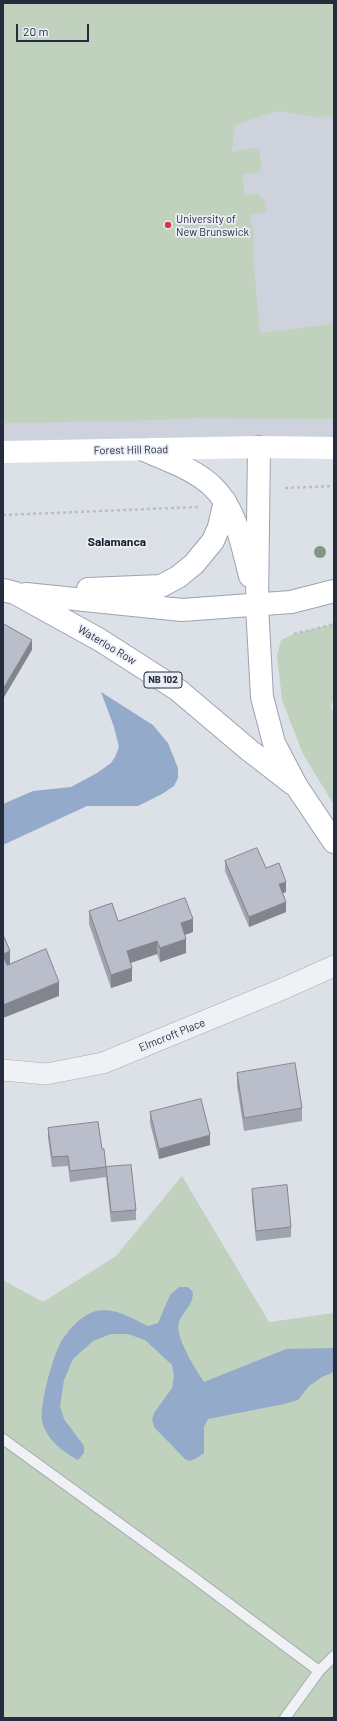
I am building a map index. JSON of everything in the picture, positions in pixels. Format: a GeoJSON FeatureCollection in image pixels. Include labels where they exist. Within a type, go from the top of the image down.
{"type":"FeatureCollection","features":[{"type":"Feature","properties":{"kind":"main road","name":"Forest Hill Road"},"geometry":{"type":"LineString","coordinates":[[3,452],[259,447],[334,448]]}},
{"type":"Feature","properties":{"kind":"main road"},"geometry":{"type":"LineString","coordinates":[[259,447],[257,604],[262,697],[274,743],[297,787]]}},
{"type":"Feature","properties":{"kind":"main road"},"geometry":{"type":"LineString","coordinates":[[144,450],[199,476],[213,487],[225,501],[241,539],[257,604]]}},
{"type":"Feature","properties":{"kind":"main road"},"geometry":{"type":"LineString","coordinates":[[9,591],[161,586],[178,577],[205,553],[213,541],[219,527],[225,501]]}},
{"type":"Feature","properties":{"kind":"main road"},"geometry":{"type":"LineString","coordinates":[[9,591],[182,610],[291,602],[334,591]]}},
{"type":"Feature","properties":{"kind":"main road","name":"Waterloo Row"},"geometry":{"type":"LineString","coordinates":[[9,591],[100,640],[178,690],[249,750],[297,787]]}},
{"type":"Feature","properties":{"kind":"main road","name":"NB 102"},"geometry":{"type":"LineString","coordinates":[[297,787],[334,842]]}},
{"type":"Feature","properties":{"kind":"street","name":"Elmcroft Place"},"geometry":{"type":"LineString","coordinates":[[3,1070],[46,1074],[103,1063],[285,988],[334,966]]}},
{"type":"Feature","properties":{"kind":"lane"},"geometry":{"type":"LineString","coordinates":[[3,1438],[319,1671]]}},
{"type":"Feature","properties":{"kind":"lane"},"geometry":{"type":"LineString","coordinates":[[285,1718],[319,1671],[334,1656]]}},
{"type":"Feature","properties":{"kind":"path"},"geometry":{"type":"LineString","coordinates":[[285,488],[334,486]]}},
{"type":"Feature","properties":{"kind":"path"},"geometry":{"type":"LineString","coordinates":[[3,515],[201,507]]}},
{"type":"Feature","properties":{"kind":"path"},"geometry":{"type":"LineString","coordinates":[[294,634],[334,624]]}},
{"type":"Feature","properties":{"kind":"shaded area","name":"University of New Brunswick"},"geometry":{"type":"Polygon","coordinates":[[[3,3],[334,3],[334,448],[3,452],[3,3]]]}},
{"type":"Feature","properties":{"kind":"green space","name":"University of New Brunswick"},"geometry":{"type":"Polygon","coordinates":[[[3,3],[334,3],[334,116],[318,117],[277,111],[235,125],[232,152],[259,147],[260,172],[243,174],[244,195],[258,194],[265,202],[266,212],[250,215],[254,234],[253,256],[260,333],[334,324],[334,419],[194,418],[132,421],[3,423],[3,3]]]}},
{"type":"Feature","properties":{"kind":"green space"},"geometry":{"type":"Polygon","coordinates":[[[334,624],[334,697],[331,707],[334,716],[334,805],[303,754],[282,700],[277,656],[281,640],[294,634],[334,624]]]}},
{"type":"Feature","properties":{"kind":"green space"},"geometry":{"type":"Polygon","coordinates":[[[182,1176],[269,1322],[334,1313],[334,1718],[3,1718],[3,1280],[43,1302],[116,1256],[182,1176]]]}},
{"type":"Feature","properties":{"kind":"water"},"geometry":{"type":"Polygon","coordinates":[[[101,692],[153,725],[168,743],[178,768],[178,778],[174,786],[138,806],[87,806],[3,845],[3,804],[33,791],[71,787],[97,773],[111,763],[115,757],[119,747],[114,727],[101,692]]]}},
{"type":"Feature","properties":{"kind":"water"},"geometry":{"type":"Polygon","coordinates":[[[179,1287],[188,1287],[193,1292],[190,1305],[181,1318],[178,1328],[187,1353],[204,1382],[286,1349],[334,1348],[334,1372],[322,1377],[309,1386],[298,1400],[208,1419],[204,1427],[204,1453],[190,1461],[185,1459],[154,1427],[152,1419],[154,1413],[172,1388],[174,1377],[172,1365],[145,1340],[128,1334],[111,1334],[93,1341],[73,1359],[64,1380],[60,1406],[64,1419],[84,1446],[84,1453],[78,1460],[67,1453],[51,1439],[44,1428],[42,1421],[43,1403],[48,1378],[56,1353],[64,1337],[82,1318],[88,1314],[100,1310],[117,1312],[148,1326],[158,1323],[170,1295],[179,1287]]]}},
{"type":"Feature","properties":{"kind":"building"},"geometry":{"type":"Polygon","coordinates":[[[4,624],[32,640],[3,689],[3,626],[4,624]]]}},
{"type":"Feature","properties":{"kind":"building"},"geometry":{"type":"Polygon","coordinates":[[[257,848],[266,868],[279,863],[286,882],[279,884],[286,902],[249,917],[225,861],[257,848]]]}},
{"type":"Feature","properties":{"kind":"building"},"geometry":{"type":"Polygon","coordinates":[[[185,898],[193,919],[181,923],[186,939],[160,948],[157,941],[127,951],[132,968],[111,975],[89,911],[112,903],[118,921],[185,898]]]}},
{"type":"Feature","properties":{"kind":"building"},"geometry":{"type":"Polygon","coordinates":[[[4,937],[10,951],[3,954],[3,938],[4,937]]]}},
{"type":"Feature","properties":{"kind":"building"},"geometry":{"type":"Polygon","coordinates":[[[46,949],[59,982],[3,1005],[3,956],[7,965],[46,949]]]}},
{"type":"Feature","properties":{"kind":"building"},"geometry":{"type":"Polygon","coordinates":[[[295,1063],[302,1108],[244,1118],[237,1073],[295,1063]]]}},
{"type":"Feature","properties":{"kind":"building"},"geometry":{"type":"Polygon","coordinates":[[[201,1099],[210,1135],[159,1149],[150,1112],[201,1099]]]}},
{"type":"Feature","properties":{"kind":"building"},"geometry":{"type":"Polygon","coordinates":[[[98,1122],[106,1167],[70,1171],[68,1156],[52,1157],[48,1128],[98,1122]]]}},
{"type":"Feature","properties":{"kind":"building"},"geometry":{"type":"Polygon","coordinates":[[[131,1165],[136,1210],[111,1212],[106,1167],[131,1165]]]}},
{"type":"Feature","properties":{"kind":"building"},"geometry":{"type":"Polygon","coordinates":[[[287,1185],[291,1227],[256,1231],[252,1189],[287,1185]]]}},
{"type":"Feature","properties":{"kind":"place","name":"University of New Brunswick"},"geometry":{"type":"Point","coordinates":[168,225]}},
{"type":"Feature","properties":{"kind":"district","name":"Salamanca"},"geometry":{"type":"Point","coordinates":[117,542]}}]}
